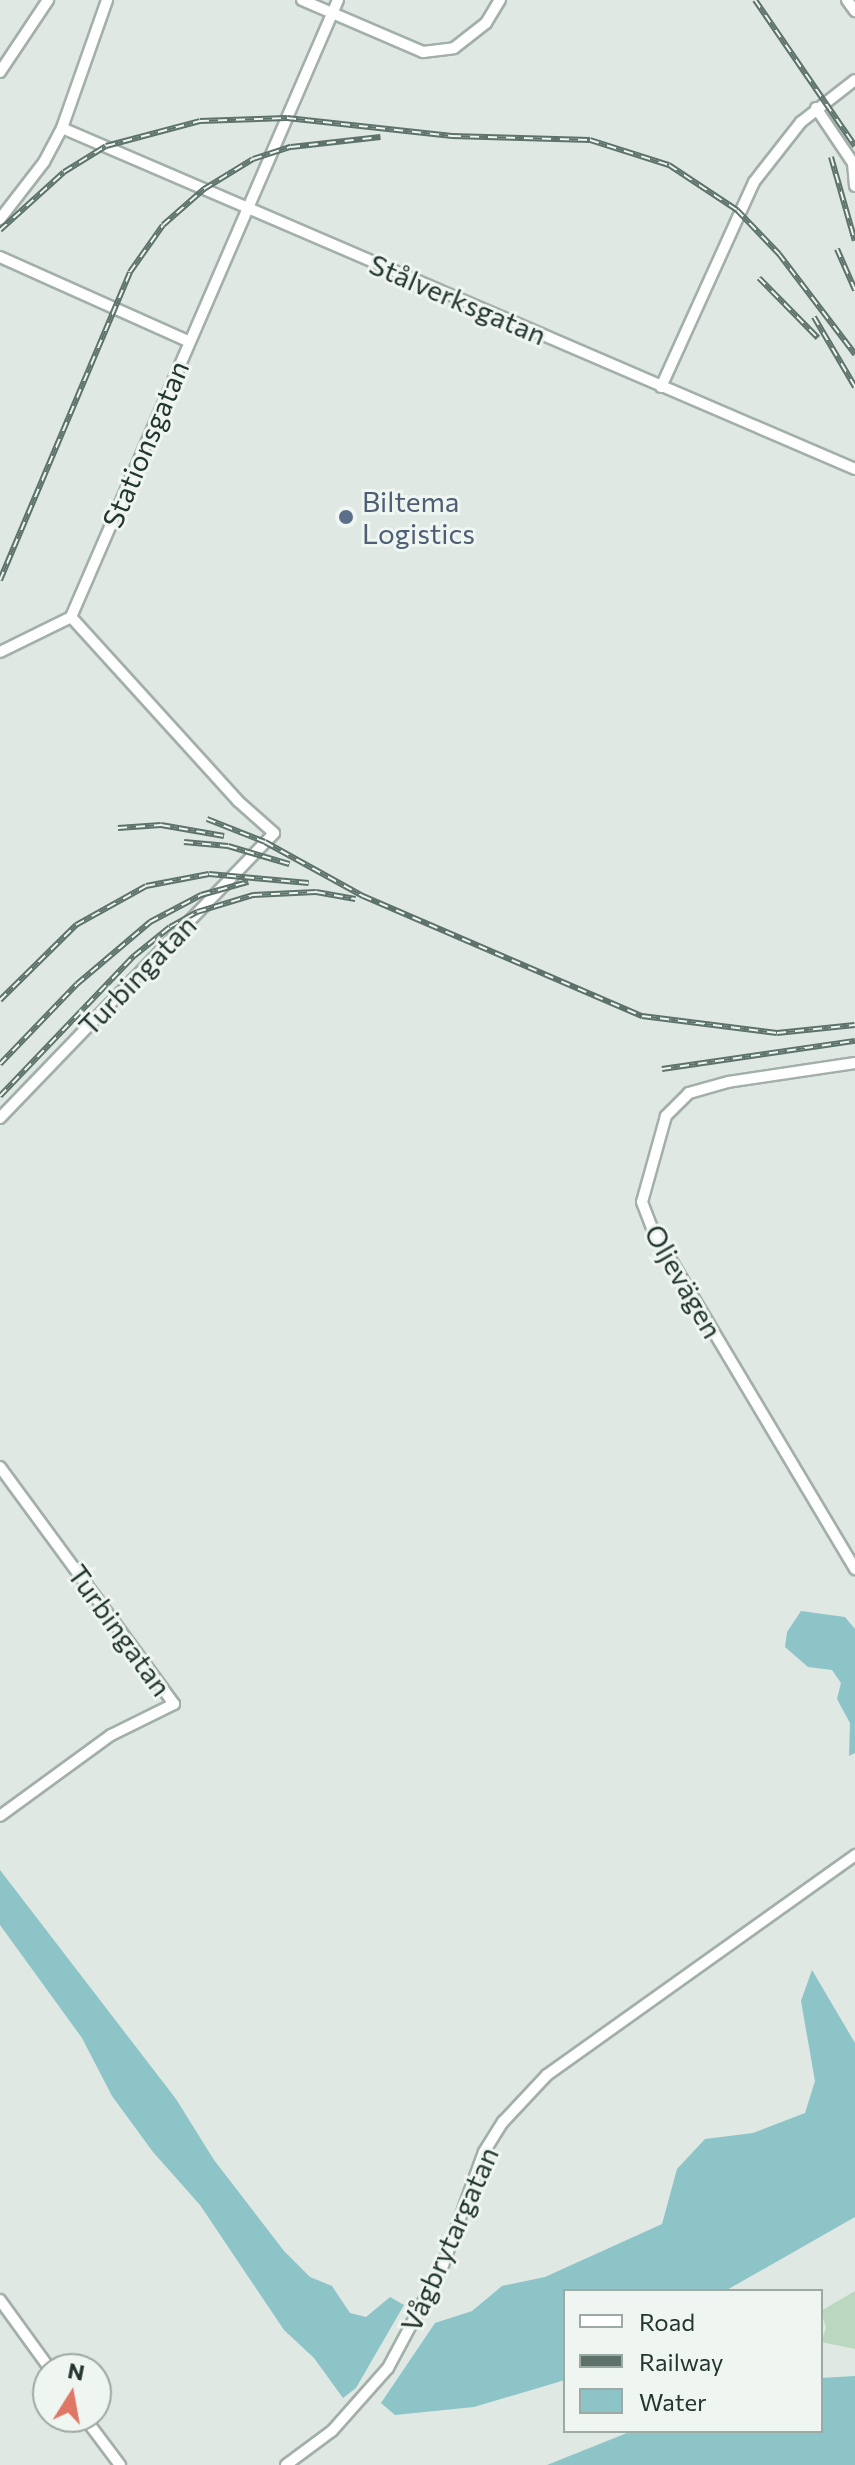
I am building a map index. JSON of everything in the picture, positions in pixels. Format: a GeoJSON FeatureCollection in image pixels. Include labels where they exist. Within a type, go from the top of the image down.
{"type":"FeatureCollection","features":[{"type":"Feature","properties":{"kind":"street"},"geometry":{"type":"LineString","coordinates":[[0,72],[48,0]]}},
{"type":"Feature","properties":{"kind":"street"},"geometry":{"type":"LineString","coordinates":[[0,219],[44,162],[62,128],[107,0]]}},
{"type":"Feature","properties":{"kind":"street"},"geometry":{"type":"LineString","coordinates":[[302,0],[423,52],[454,48],[486,23],[500,0]]}},
{"type":"Feature","properties":{"kind":"street","name":"Stationsgatan"},"geometry":{"type":"LineString","coordinates":[[71,617],[338,0]]}},
{"type":"Feature","properties":{"kind":"street"},"geometry":{"type":"LineString","coordinates":[[847,0],[855,11]]}},
{"type":"Feature","properties":{"kind":"street"},"geometry":{"type":"LineString","coordinates":[[661,387],[737,210],[787,139],[816,108],[855,80]]}},
{"type":"Feature","properties":{"kind":"street"},"geometry":{"type":"LineString","coordinates":[[816,108],[854,165],[855,186]]}},
{"type":"Feature","properties":{"kind":"street","name":"Stålverksgatan"},"geometry":{"type":"LineString","coordinates":[[62,128],[855,469]]}},
{"type":"Feature","properties":{"kind":"street"},"geometry":{"type":"LineString","coordinates":[[0,257],[188,341]]}},
{"type":"Feature","properties":{"kind":"street"},"geometry":{"type":"LineString","coordinates":[[0,652],[71,617]]}},
{"type":"Feature","properties":{"kind":"street","name":"Turbingatan"},"geometry":{"type":"LineString","coordinates":[[0,1118],[274,833],[238,801],[71,617]]}},
{"type":"Feature","properties":{"kind":"street","name":"Oljevägen"},"geometry":{"type":"LineString","coordinates":[[854,1568],[653,1230],[642,1202],[666,1116],[689,1093],[728,1082],[855,1063]]}},
{"type":"Feature","properties":{"kind":"street","name":"Turbingatan"},"geometry":{"type":"LineString","coordinates":[[0,1467],[174,1704],[111,1735],[0,1816]]}},
{"type":"Feature","properties":{"kind":"street","name":"Vågbrytargatan"},"geometry":{"type":"LineString","coordinates":[[286,2465],[332,2431],[388,2368],[443,2265],[455,2220],[484,2152],[503,2122],[547,2075],[855,1855]]}},
{"type":"Feature","properties":{"kind":"street"},"geometry":{"type":"LineString","coordinates":[[0,2300],[38,2353]]}},
{"type":"Feature","properties":{"kind":"street"},"geometry":{"type":"LineString","coordinates":[[96,2433],[120,2465]]}},
{"type":"Feature","properties":{"kind":"green space"},"geometry":{"type":"Polygon","coordinates":[[[855,2291],[855,2349],[823,2342],[826,2328],[823,2310],[855,2291]]]}},
{"type":"Feature","properties":{"kind":"water"},"geometry":{"type":"Polygon","coordinates":[[[801,1611],[845,1617],[855,1629],[855,1753],[849,1756],[850,1723],[837,1699],[841,1683],[832,1670],[808,1667],[785,1647],[787,1632],[801,1611]]]}},
{"type":"Feature","properties":{"kind":"water"},"geometry":{"type":"Polygon","coordinates":[[[0,1870],[176,2099],[214,2160],[284,2251],[310,2277],[332,2286],[350,2313],[366,2317],[390,2297],[404,2305],[356,2388],[343,2398],[314,2358],[284,2330],[200,2205],[153,2152],[112,2096],[82,2038],[0,1925],[0,1870]]]}},
{"type":"Feature","properties":{"kind":"water"},"geometry":{"type":"Polygon","coordinates":[[[812,1970],[855,2043],[855,2217],[729,2289],[563,2289],[563,2381],[474,2407],[395,2415],[381,2403],[435,2323],[472,2311],[502,2286],[545,2277],[662,2224],[677,2169],[705,2139],[753,2133],[805,2113],[815,2081],[801,2001],[812,1970]]]}},
{"type":"Feature","properties":{"kind":"water"},"geometry":{"type":"Polygon","coordinates":[[[855,2376],[855,2465],[547,2465],[627,2433],[823,2433],[823,2378],[855,2376]]]}},
{"type":"Feature","properties":{"kind":"railway"},"geometry":{"type":"LineString","coordinates":[[755,0],[855,146]]}},
{"type":"Feature","properties":{"kind":"railway"},"geometry":{"type":"LineString","coordinates":[[0,230],[64,172],[106,146],[200,121],[287,118],[452,136],[590,140],[669,165],[737,210],[779,254],[855,354]]}},
{"type":"Feature","properties":{"kind":"railway"},"geometry":{"type":"LineString","coordinates":[[0,580],[130,272],[163,225],[204,189],[253,159],[291,147],[380,137]]}},
{"type":"Feature","properties":{"kind":"railway"},"geometry":{"type":"LineString","coordinates":[[831,157],[855,241]]}},
{"type":"Feature","properties":{"kind":"railway"},"geometry":{"type":"LineString","coordinates":[[837,249],[855,290]]}},
{"type":"Feature","properties":{"kind":"railway"},"geometry":{"type":"LineString","coordinates":[[759,278],[818,338]]}},
{"type":"Feature","properties":{"kind":"railway"},"geometry":{"type":"LineString","coordinates":[[814,317],[855,387]]}},
{"type":"Feature","properties":{"kind":"railway"},"geometry":{"type":"LineString","coordinates":[[207,819],[265,842],[363,896],[642,1016],[777,1033],[855,1025]]}},
{"type":"Feature","properties":{"kind":"railway"},"geometry":{"type":"LineString","coordinates":[[118,828],[161,825],[224,836]]}},
{"type":"Feature","properties":{"kind":"railway"},"geometry":{"type":"LineString","coordinates":[[184,842],[228,846],[289,864]]}},
{"type":"Feature","properties":{"kind":"railway"},"geometry":{"type":"LineString","coordinates":[[0,1000],[76,925],[146,886],[209,874],[309,883]]}},
{"type":"Feature","properties":{"kind":"railway"},"geometry":{"type":"LineString","coordinates":[[0,1064],[77,984],[150,922],[201,895],[248,882]]}},
{"type":"Feature","properties":{"kind":"railway"},"geometry":{"type":"LineString","coordinates":[[0,1096],[134,956],[170,927],[197,912],[253,895],[316,892],[355,899]]}},
{"type":"Feature","properties":{"kind":"railway"},"geometry":{"type":"LineString","coordinates":[[662,1069],[855,1041]]}},
{"type":"Feature","properties":{"kind":"place","name":"Biltema Logistics"},"geometry":{"type":"Point","coordinates":[346,517]}}]}
